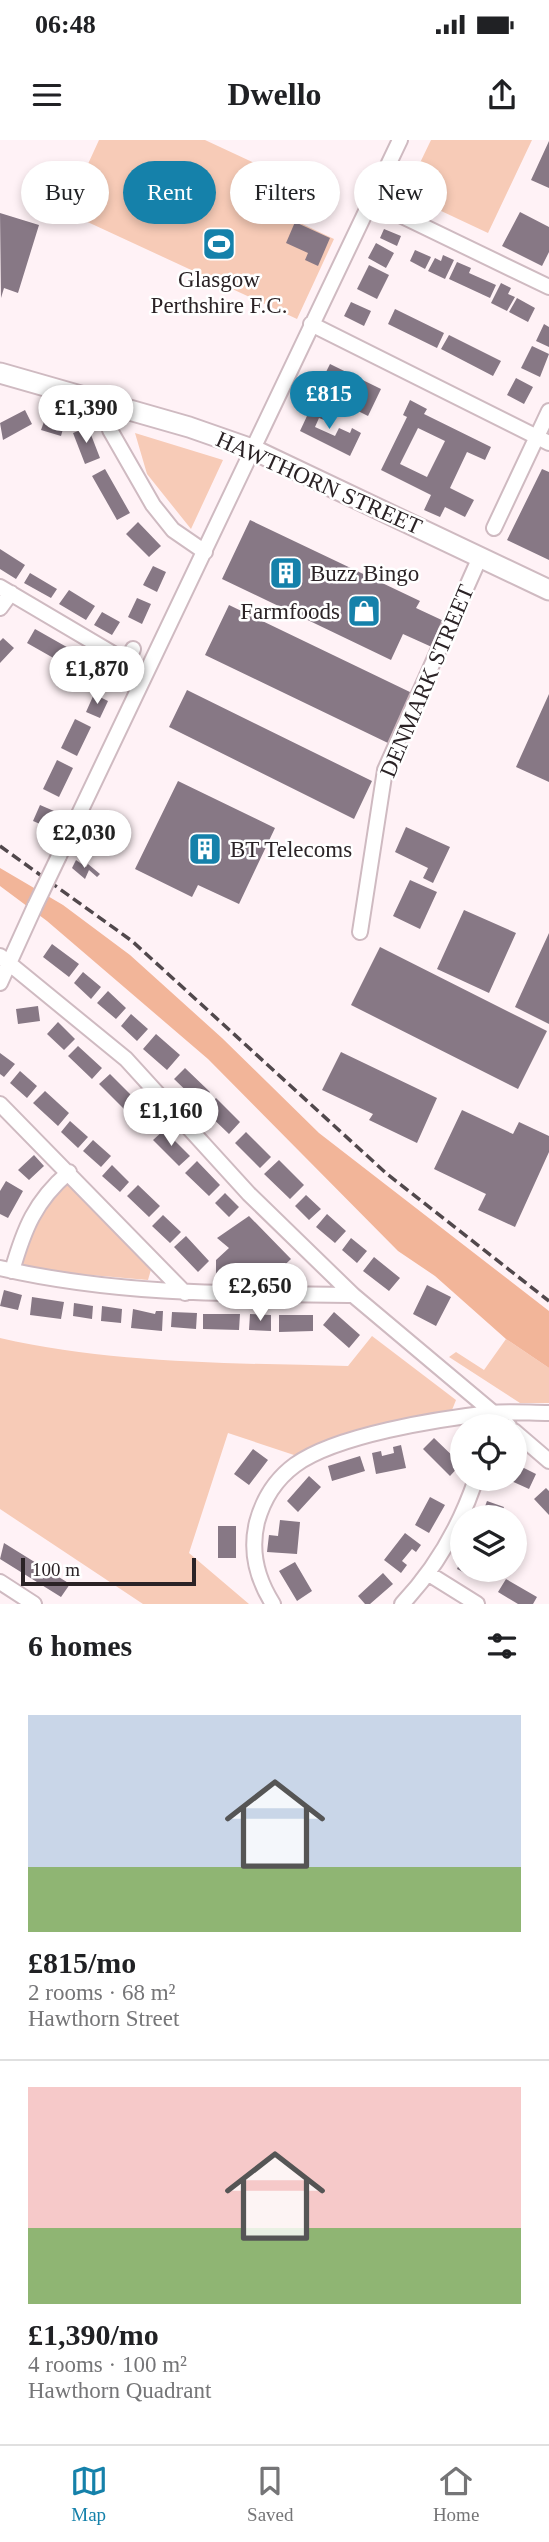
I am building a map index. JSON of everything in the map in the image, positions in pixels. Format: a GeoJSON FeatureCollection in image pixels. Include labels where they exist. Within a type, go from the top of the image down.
{"type":"FeatureCollection","features":[{"type":"Feature","properties":{"kind":"main road","name":"HAWTHORN STREET"},"geometry":{"type":"LineString","coordinates":[[0,373],[188,427],[252,449],[549,590]]}},
{"type":"Feature","properties":{"kind":"street"},"geometry":{"type":"LineString","coordinates":[[390,161],[400,140]]}},
{"type":"Feature","properties":{"kind":"street"},"geometry":{"type":"LineString","coordinates":[[0,982],[5,959],[35,906],[360,224]]}},
{"type":"Feature","properties":{"kind":"street"},"geometry":{"type":"LineString","coordinates":[[419,224],[549,287]]}},
{"type":"Feature","properties":{"kind":"street"},"geometry":{"type":"LineString","coordinates":[[311,324],[543,440]]}},
{"type":"Feature","properties":{"kind":"street"},"geometry":{"type":"LineString","coordinates":[[494,528],[543,440],[549,411]]}},
{"type":"Feature","properties":{"kind":"street"},"geometry":{"type":"LineString","coordinates":[[110,430],[125,461],[159,513],[173,530],[205,552]]}},
{"type":"Feature","properties":{"kind":"street","name":"DENMARK STREET"},"geometry":{"type":"LineString","coordinates":[[360,932],[385,770],[480,557]]}},
{"type":"Feature","properties":{"kind":"street"},"geometry":{"type":"LineString","coordinates":[[0,608],[6,590],[127,662]]}},
{"type":"Feature","properties":{"kind":"street"},"geometry":{"type":"LineString","coordinates":[[5,959],[127,1059],[248,1194],[353,1295],[485,1414]]}},
{"type":"Feature","properties":{"kind":"street"},"geometry":{"type":"LineString","coordinates":[[0,1104],[185,1293]]}},
{"type":"Feature","properties":{"kind":"street"},"geometry":{"type":"LineString","coordinates":[[69,1172],[47,1191],[24,1229],[6,1270],[98,1287],[185,1293],[353,1295]]}},
{"type":"Feature","properties":{"kind":"street"},"geometry":{"type":"LineString","coordinates":[[527,1415],[549,1413]]}},
{"type":"Feature","properties":{"kind":"street"},"geometry":{"type":"LineString","coordinates":[[273,1604],[254,1560],[254,1543],[260,1511],[281,1477],[311,1455],[339,1444],[425,1423],[450,1421]]}},
{"type":"Feature","properties":{"kind":"street"},"geometry":{"type":"LineString","coordinates":[[527,1442],[549,1461]]}},
{"type":"Feature","properties":{"kind":"street"},"geometry":{"type":"LineString","coordinates":[[402,1604],[429,1574],[471,1491]]}},
{"type":"Feature","properties":{"kind":"street"},"geometry":{"type":"LineString","coordinates":[[429,1574],[477,1604]]}},
{"type":"Feature","properties":{"kind":"street"},"geometry":{"type":"LineString","coordinates":[[0,1582],[34,1604]]}},
{"type":"Feature","properties":{"kind":"shaded area"},"geometry":{"type":"Polygon","coordinates":[[[99,140],[205,140],[250,161],[230,161],[230,224],[302,224],[334,239],[297,319],[92,224],[109,224],[109,161],[89,161],[99,140]]]}},
{"type":"Feature","properties":{"kind":"shaded area"},"geometry":{"type":"Polygon","coordinates":[[[431,140],[532,140],[488,233],[447,214],[447,161],[421,161],[431,140]]]}},
{"type":"Feature","properties":{"kind":"shaded area"},"geometry":{"type":"Polygon","coordinates":[[[135,433],[223,460],[191,529],[147,474],[135,433]]]}},
{"type":"Feature","properties":{"kind":"shaded area"},"geometry":{"type":"Polygon","coordinates":[[[0,868],[63,905],[130,955],[222,1038],[319,1133],[549,1311],[549,1368],[506,1339],[435,1276],[398,1251],[208,1059],[47,921],[0,886],[0,868]]]}},
{"type":"Feature","properties":{"kind":"shaded area"},"geometry":{"type":"Polygon","coordinates":[[[66,1179],[152,1266],[148,1280],[44,1271],[18,1263],[26,1233],[66,1179]]]}},
{"type":"Feature","properties":{"kind":"shaded area"},"geometry":{"type":"Polygon","coordinates":[[[372,1336],[456,1400],[450,1415],[334,1437],[297,1456],[228,1433],[189,1553],[249,1604],[143,1604],[0,1509],[0,1338],[86,1353],[173,1361],[348,1366],[372,1336]]]}},
{"type":"Feature","properties":{"kind":"shaded area"},"geometry":{"type":"Polygon","coordinates":[[[506,1339],[549,1368],[549,1403],[520,1403],[449,1357],[456,1352],[484,1370],[506,1339]]]}},
{"type":"Feature","properties":{"kind":"building"},"geometry":{"type":"Polygon","coordinates":[[[549,141],[549,188],[531,180],[549,141]]]}},
{"type":"Feature","properties":{"kind":"building"},"geometry":{"type":"Polygon","coordinates":[[[520,212],[549,227],[549,252],[542,266],[502,246],[520,212]]]}},
{"type":"Feature","properties":{"kind":"building"},"geometry":{"type":"Polygon","coordinates":[[[0,213],[21,219],[21,224],[39,225],[18,293],[4,288],[1,298],[0,213]]]}},
{"type":"Feature","properties":{"kind":"building"},"geometry":{"type":"Polygon","coordinates":[[[294,224],[330,238],[318,266],[305,260],[308,253],[286,243],[294,224]]]}},
{"type":"Feature","properties":{"kind":"building"},"geometry":{"type":"Polygon","coordinates":[[[384,229],[401,236],[397,246],[380,238],[384,229]]]}},
{"type":"Feature","properties":{"kind":"building"},"geometry":{"type":"Polygon","coordinates":[[[376,243],[394,253],[386,268],[368,258],[376,243]]]}},
{"type":"Feature","properties":{"kind":"building"},"geometry":{"type":"Polygon","coordinates":[[[415,250],[431,257],[425,269],[410,261],[415,250]]]}},
{"type":"Feature","properties":{"kind":"building"},"geometry":{"type":"Polygon","coordinates":[[[443,255],[454,260],[445,279],[428,271],[435,258],[441,261],[443,255]]]}},
{"type":"Feature","properties":{"kind":"building"},"geometry":{"type":"Polygon","coordinates":[[[457,262],[471,268],[469,273],[496,285],[490,298],[449,279],[457,262]]]}},
{"type":"Feature","properties":{"kind":"building"},"geometry":{"type":"Polygon","coordinates":[[[369,265],[389,275],[377,299],[357,289],[369,265]]]}},
{"type":"Feature","properties":{"kind":"building"},"geometry":{"type":"Polygon","coordinates":[[[501,283],[511,288],[508,294],[515,297],[507,311],[491,303],[501,283]]]}},
{"type":"Feature","properties":{"kind":"building"},"geometry":{"type":"Polygon","coordinates":[[[517,298],[535,308],[528,322],[509,312],[517,298]]]}},
{"type":"Feature","properties":{"kind":"building"},"geometry":{"type":"Polygon","coordinates":[[[351,302],[371,311],[364,326],[344,316],[351,302]]]}},
{"type":"Feature","properties":{"kind":"building"},"geometry":{"type":"Polygon","coordinates":[[[395,309],[444,333],[437,348],[388,324],[395,309]]]}},
{"type":"Feature","properties":{"kind":"building"},"geometry":{"type":"Polygon","coordinates":[[[544,324],[549,327],[549,347],[536,341],[544,324]]]}},
{"type":"Feature","properties":{"kind":"building"},"geometry":{"type":"Polygon","coordinates":[[[449,335],[501,361],[493,376],[441,349],[449,335]]]}},
{"type":"Feature","properties":{"kind":"building"},"geometry":{"type":"Polygon","coordinates":[[[532,346],[549,354],[540,377],[521,368],[532,346]]]}},
{"type":"Feature","properties":{"kind":"building"},"geometry":{"type":"Polygon","coordinates":[[[330,364],[381,389],[368,416],[348,406],[353,396],[364,402],[367,395],[338,380],[332,393],[319,386],[330,364]]]}},
{"type":"Feature","properties":{"kind":"building"},"geometry":{"type":"Polygon","coordinates":[[[516,378],[533,387],[524,404],[507,395],[516,378]]]}},
{"type":"Feature","properties":{"kind":"building"},"geometry":{"type":"Polygon","coordinates":[[[410,400],[427,409],[424,414],[491,447],[485,460],[467,452],[450,488],[474,500],[465,517],[445,507],[440,517],[424,510],[431,495],[381,470],[407,417],[403,415],[410,400]],[[418,428],[400,464],[427,477],[445,441],[418,428]]]}},
{"type":"Feature","properties":{"kind":"building"},"geometry":{"type":"Polygon","coordinates":[[[313,403],[333,413],[329,422],[319,418],[315,427],[335,436],[339,428],[350,433],[352,428],[361,433],[350,456],[300,431],[313,403]]]}},
{"type":"Feature","properties":{"kind":"building"},"geometry":{"type":"Polygon","coordinates":[[[25,410],[32,424],[3,440],[0,423],[25,410]]]}},
{"type":"Feature","properties":{"kind":"building"},"geometry":{"type":"Polygon","coordinates":[[[46,416],[65,422],[61,436],[41,430],[46,416]]]}},
{"type":"Feature","properties":{"kind":"building"},"geometry":{"type":"Polygon","coordinates":[[[88,427],[100,458],[85,464],[73,433],[88,427]]]}},
{"type":"Feature","properties":{"kind":"building"},"geometry":{"type":"Polygon","coordinates":[[[105,469],[130,513],[117,520],[92,476],[105,469]]]}},
{"type":"Feature","properties":{"kind":"building"},"geometry":{"type":"Polygon","coordinates":[[[542,469],[549,472],[549,560],[507,540],[542,469]]]}},
{"type":"Feature","properties":{"kind":"building"},"geometry":{"type":"Polygon","coordinates":[[[250,520],[420,601],[416,608],[446,622],[434,648],[403,634],[391,660],[222,579],[250,520]]]}},
{"type":"Feature","properties":{"kind":"building"},"geometry":{"type":"Polygon","coordinates":[[[138,522],[161,546],[149,557],[126,534],[138,522]]]}},
{"type":"Feature","properties":{"kind":"building"},"geometry":{"type":"Polygon","coordinates":[[[0,549],[25,565],[16,579],[0,569],[0,549]]]}},
{"type":"Feature","properties":{"kind":"building"},"geometry":{"type":"Polygon","coordinates":[[[153,566],[166,572],[157,592],[143,585],[153,566]]]}},
{"type":"Feature","properties":{"kind":"building"},"geometry":{"type":"Polygon","coordinates":[[[30,573],[57,589],[51,598],[24,583],[30,573]]]}},
{"type":"Feature","properties":{"kind":"building"},"geometry":{"type":"Polygon","coordinates":[[[69,590],[95,606],[86,620],[59,604],[69,590]]]}},
{"type":"Feature","properties":{"kind":"building"},"geometry":{"type":"Polygon","coordinates":[[[137,598],[151,604],[142,624],[128,617],[137,598]]]}},
{"type":"Feature","properties":{"kind":"building"},"geometry":{"type":"Polygon","coordinates":[[[229,605],[412,693],[388,743],[205,655],[229,605]]]}},
{"type":"Feature","properties":{"kind":"building"},"geometry":{"type":"Polygon","coordinates":[[[102,612],[120,622],[112,635],[94,625],[102,612]]]}},
{"type":"Feature","properties":{"kind":"building"},"geometry":{"type":"Polygon","coordinates":[[[35,629],[72,650],[64,664],[27,643],[35,629]]]}},
{"type":"Feature","properties":{"kind":"building"},"geometry":{"type":"Polygon","coordinates":[[[3,638],[14,648],[0,663],[0,641],[3,638]]]}},
{"type":"Feature","properties":{"kind":"building"},"geometry":{"type":"Polygon","coordinates":[[[81,655],[100,666],[93,680],[73,669],[81,655]]]}},
{"type":"Feature","properties":{"kind":"building"},"geometry":{"type":"Polygon","coordinates":[[[187,690],[372,781],[354,819],[169,727],[187,690]]]}},
{"type":"Feature","properties":{"kind":"building"},"geometry":{"type":"Polygon","coordinates":[[[94,694],[108,701],[100,718],[86,712],[94,694]]]}},
{"type":"Feature","properties":{"kind":"building"},"geometry":{"type":"Polygon","coordinates":[[[549,694],[549,782],[516,767],[549,694]]]}},
{"type":"Feature","properties":{"kind":"building"},"geometry":{"type":"Polygon","coordinates":[[[75,719],[91,727],[77,756],[61,748],[75,719]]]}},
{"type":"Feature","properties":{"kind":"building"},"geometry":{"type":"Polygon","coordinates":[[[57,760],[73,768],[59,797],[43,789],[57,760]]]}},
{"type":"Feature","properties":{"kind":"building","name":"BT Telecoms"},"geometry":{"type":"Polygon","coordinates":[[[178,781],[275,828],[239,904],[198,885],[192,897],[135,869],[178,781]]]}},
{"type":"Feature","properties":{"kind":"building"},"geometry":{"type":"Polygon","coordinates":[[[40,805],[54,811],[47,827],[33,821],[40,805]]]}},
{"type":"Feature","properties":{"kind":"building"},"geometry":{"type":"Polygon","coordinates":[[[406,827],[450,847],[433,883],[423,878],[428,868],[395,852],[406,827]]]}},
{"type":"Feature","properties":{"kind":"building"},"geometry":{"type":"Polygon","coordinates":[[[76,860],[86,867],[88,864],[100,874],[97,877],[89,870],[85,879],[72,868],[76,860]]]}},
{"type":"Feature","properties":{"kind":"building"},"geometry":{"type":"Polygon","coordinates":[[[410,880],[437,892],[420,929],[393,916],[410,880]]]}},
{"type":"Feature","properties":{"kind":"building"},"geometry":{"type":"Polygon","coordinates":[[[464,910],[516,933],[489,993],[437,969],[464,910]]]}},
{"type":"Feature","properties":{"kind":"building"},"geometry":{"type":"Polygon","coordinates":[[[549,933],[549,1024],[515,1007],[549,933]]]}},
{"type":"Feature","properties":{"kind":"building"},"geometry":{"type":"Polygon","coordinates":[[[52,944],[79,964],[69,977],[43,957],[52,944]]]}},
{"type":"Feature","properties":{"kind":"building"},"geometry":{"type":"Polygon","coordinates":[[[380,947],[547,1031],[518,1089],[351,1005],[380,947]]]}},
{"type":"Feature","properties":{"kind":"building"},"geometry":{"type":"Polygon","coordinates":[[[83,972],[101,987],[91,999],[74,983],[83,972]]]}},
{"type":"Feature","properties":{"kind":"building"},"geometry":{"type":"Polygon","coordinates":[[[108,991],[126,1008],[116,1019],[97,1003],[108,991]]]}},
{"type":"Feature","properties":{"kind":"building"},"geometry":{"type":"Polygon","coordinates":[[[38,1006],[40,1021],[18,1024],[16,1009],[38,1006]]]}},
{"type":"Feature","properties":{"kind":"building"},"geometry":{"type":"Polygon","coordinates":[[[131,1014],[148,1029],[137,1041],[121,1026],[131,1014]]]}},
{"type":"Feature","properties":{"kind":"building"},"geometry":{"type":"Polygon","coordinates":[[[58,1022],[75,1039],[64,1050],[47,1034],[58,1022]]]}},
{"type":"Feature","properties":{"kind":"building"},"geometry":{"type":"Polygon","coordinates":[[[156,1034],[180,1055],[167,1070],[143,1049],[156,1034]]]}},
{"type":"Feature","properties":{"kind":"building"},"geometry":{"type":"Polygon","coordinates":[[[78,1046],[102,1068],[92,1079],[68,1056],[78,1046]]]}},
{"type":"Feature","properties":{"kind":"building"},"geometry":{"type":"Polygon","coordinates":[[[341,1052],[437,1098],[417,1143],[369,1120],[373,1114],[322,1090],[341,1052]]]}},
{"type":"Feature","properties":{"kind":"building"},"geometry":{"type":"Polygon","coordinates":[[[0,1053],[15,1064],[4,1077],[0,1074],[0,1053]]]}},
{"type":"Feature","properties":{"kind":"building"},"geometry":{"type":"Polygon","coordinates":[[[185,1068],[210,1092],[199,1103],[174,1079],[185,1068]]]}},
{"type":"Feature","properties":{"kind":"building"},"geometry":{"type":"Polygon","coordinates":[[[20,1071],[37,1086],[27,1098],[10,1083],[20,1071]]]}},
{"type":"Feature","properties":{"kind":"building"},"geometry":{"type":"Polygon","coordinates":[[[110,1074],[135,1099],[125,1110],[99,1084],[110,1074]]]}},
{"type":"Feature","properties":{"kind":"building"},"geometry":{"type":"Polygon","coordinates":[[[45,1091],[69,1113],[58,1126],[33,1103],[45,1091]]]}},
{"type":"Feature","properties":{"kind":"building"},"geometry":{"type":"Polygon","coordinates":[[[216,1098],[240,1122],[229,1134],[204,1110],[216,1098]]]}},
{"type":"Feature","properties":{"kind":"building"},"geometry":{"type":"Polygon","coordinates":[[[140,1107],[157,1124],[147,1134],[129,1117],[140,1107]]]}},
{"type":"Feature","properties":{"kind":"building"},"geometry":{"type":"Polygon","coordinates":[[[462,1110],[513,1134],[519,1122],[549,1136],[549,1152],[515,1227],[478,1210],[486,1194],[434,1169],[462,1110]]]}},
{"type":"Feature","properties":{"kind":"building"},"geometry":{"type":"Polygon","coordinates":[[[70,1121],[88,1137],[78,1148],[61,1132],[70,1121]]]}},
{"type":"Feature","properties":{"kind":"building"},"geometry":{"type":"Polygon","coordinates":[[[164,1130],[190,1156],[179,1166],[153,1140],[164,1130]]]}},
{"type":"Feature","properties":{"kind":"building"},"geometry":{"type":"Polygon","coordinates":[[[246,1132],[271,1157],[260,1168],[235,1143],[246,1132]]]}},
{"type":"Feature","properties":{"kind":"building"},"geometry":{"type":"Polygon","coordinates":[[[93,1140],[111,1156],[101,1167],[83,1151],[93,1140]]]}},
{"type":"Feature","properties":{"kind":"building"},"geometry":{"type":"Polygon","coordinates":[[[34,1155],[44,1166],[29,1180],[18,1170],[34,1155]]]}},
{"type":"Feature","properties":{"kind":"building"},"geometry":{"type":"Polygon","coordinates":[[[279,1160],[304,1185],[290,1199],[264,1174],[279,1160]]]}},
{"type":"Feature","properties":{"kind":"building"},"geometry":{"type":"Polygon","coordinates":[[[197,1161],[220,1185],[209,1196],[185,1173],[197,1161]]]}},
{"type":"Feature","properties":{"kind":"building"},"geometry":{"type":"Polygon","coordinates":[[[112,1165],[129,1182],[120,1192],[102,1176],[112,1165]]]}},
{"type":"Feature","properties":{"kind":"building"},"geometry":{"type":"Polygon","coordinates":[[[6,1181],[23,1191],[8,1218],[0,1214],[0,1191],[6,1181]]]}},
{"type":"Feature","properties":{"kind":"building"},"geometry":{"type":"Polygon","coordinates":[[[138,1185],[160,1206],[149,1217],[127,1196],[138,1185]]]}},
{"type":"Feature","properties":{"kind":"building"},"geometry":{"type":"Polygon","coordinates":[[[225,1193],[239,1207],[229,1217],[215,1203],[225,1193]]]}},
{"type":"Feature","properties":{"kind":"building"},"geometry":{"type":"Polygon","coordinates":[[[306,1195],[321,1209],[309,1220],[295,1206],[306,1195]]]}},
{"type":"Feature","properties":{"kind":"building"},"geometry":{"type":"Polygon","coordinates":[[[327,1214],[346,1231],[335,1243],[316,1227],[327,1214]]]}},
{"type":"Feature","properties":{"kind":"building"},"geometry":{"type":"Polygon","coordinates":[[[163,1215],[181,1232],[170,1243],[152,1226],[163,1215]]]}},
{"type":"Feature","properties":{"kind":"building"},"geometry":{"type":"Polygon","coordinates":[[[249,1216],[291,1259],[270,1279],[216,1275],[216,1260],[229,1248],[217,1238],[249,1216]]]}},
{"type":"Feature","properties":{"kind":"building"},"geometry":{"type":"Polygon","coordinates":[[[186,1236],[209,1261],[198,1272],[174,1247],[186,1236]]]}},
{"type":"Feature","properties":{"kind":"building"},"geometry":{"type":"Polygon","coordinates":[[[351,1238],[367,1251],[357,1263],[342,1250],[351,1238]]]}},
{"type":"Feature","properties":{"kind":"building"},"geometry":{"type":"Polygon","coordinates":[[[374,1257],[400,1278],[389,1291],[363,1271],[374,1257]]]}},
{"type":"Feature","properties":{"kind":"building"},"geometry":{"type":"Polygon","coordinates":[[[427,1285],[451,1297],[436,1326],[413,1314],[427,1285]]]}},
{"type":"Feature","properties":{"kind":"building"},"geometry":{"type":"Polygon","coordinates":[[[4,1290],[22,1295],[18,1310],[0,1306],[4,1290]]]}},
{"type":"Feature","properties":{"kind":"building"},"geometry":{"type":"Polygon","coordinates":[[[32,1297],[64,1302],[61,1319],[30,1315],[32,1297]]]}},
{"type":"Feature","properties":{"kind":"building"},"geometry":{"type":"Polygon","coordinates":[[[74,1303],[93,1306],[92,1319],[73,1316],[74,1303]]]}},
{"type":"Feature","properties":{"kind":"building"},"geometry":{"type":"Polygon","coordinates":[[[102,1306],[122,1309],[121,1323],[101,1321],[102,1306]]]}},
{"type":"Feature","properties":{"kind":"building"},"geometry":{"type":"Polygon","coordinates":[[[133,1309],[155,1314],[156,1311],[163,1311],[162,1331],[131,1328],[133,1309]]]}},
{"type":"Feature","properties":{"kind":"building"},"geometry":{"type":"Polygon","coordinates":[[[172,1312],[197,1313],[196,1329],[171,1327],[172,1312]]]}},
{"type":"Feature","properties":{"kind":"building"},"geometry":{"type":"Polygon","coordinates":[[[334,1312],[360,1335],[349,1348],[323,1325],[334,1312]]]}},
{"type":"Feature","properties":{"kind":"building"},"geometry":{"type":"Polygon","coordinates":[[[203,1314],[240,1314],[239,1330],[203,1329],[203,1314]]]}},
{"type":"Feature","properties":{"kind":"building"},"geometry":{"type":"Polygon","coordinates":[[[250,1314],[271,1315],[271,1331],[249,1330],[250,1314]]]}},
{"type":"Feature","properties":{"kind":"building"},"geometry":{"type":"Polygon","coordinates":[[[279,1315],[313,1315],[313,1331],[279,1332],[279,1315]]]}},
{"type":"Feature","properties":{"kind":"building"},"geometry":{"type":"Polygon","coordinates":[[[434,1438],[450,1453],[450,1476],[423,1449],[434,1438]]]}},
{"type":"Feature","properties":{"kind":"building"},"geometry":{"type":"Polygon","coordinates":[[[401,1445],[406,1468],[376,1474],[372,1453],[381,1451],[382,1456],[394,1453],[393,1447],[401,1445]]]}},
{"type":"Feature","properties":{"kind":"building"},"geometry":{"type":"Polygon","coordinates":[[[253,1449],[268,1460],[249,1485],[234,1474],[253,1449]]]}},
{"type":"Feature","properties":{"kind":"building"},"geometry":{"type":"Polygon","coordinates":[[[360,1456],[365,1471],[332,1481],[328,1466],[360,1456]]]}},
{"type":"Feature","properties":{"kind":"building"},"geometry":{"type":"Polygon","coordinates":[[[527,1470],[536,1474],[529,1489],[527,1488],[527,1470]]]}},
{"type":"Feature","properties":{"kind":"building"},"geometry":{"type":"Polygon","coordinates":[[[309,1476],[321,1487],[298,1512],[287,1501],[309,1476]]]}},
{"type":"Feature","properties":{"kind":"building"},"geometry":{"type":"Polygon","coordinates":[[[546,1488],[549,1491],[549,1515],[534,1499],[546,1488]]]}},
{"type":"Feature","properties":{"kind":"building"},"geometry":{"type":"Polygon","coordinates":[[[430,1497],[445,1505],[429,1533],[415,1525],[430,1497]]]}},
{"type":"Feature","properties":{"kind":"building"},"geometry":{"type":"Polygon","coordinates":[[[280,1520],[300,1522],[297,1554],[267,1552],[269,1535],[278,1536],[280,1520]]]}},
{"type":"Feature","properties":{"kind":"building"},"geometry":{"type":"Polygon","coordinates":[[[218,1526],[236,1526],[236,1558],[218,1558],[218,1526]]]}},
{"type":"Feature","properties":{"kind":"building"},"geometry":{"type":"Polygon","coordinates":[[[405,1533],[421,1545],[416,1552],[412,1549],[402,1561],[407,1565],[401,1573],[384,1560],[405,1533]]]}},
{"type":"Feature","properties":{"kind":"building"},"geometry":{"type":"Polygon","coordinates":[[[4,1543],[70,1584],[61,1597],[0,1559],[4,1543]]]}},
{"type":"Feature","properties":{"kind":"building"},"geometry":{"type":"Polygon","coordinates":[[[295,1562],[312,1591],[297,1601],[279,1571],[295,1562]]]}},
{"type":"Feature","properties":{"kind":"building"},"geometry":{"type":"Polygon","coordinates":[[[383,1573],[393,1584],[370,1604],[365,1604],[358,1596],[383,1573]]]}},
{"type":"Feature","properties":{"kind":"building"},"geometry":{"type":"Polygon","coordinates":[[[504,1582],[511,1582],[537,1597],[533,1604],[518,1604],[498,1592],[504,1582]]]}},
{"type":"Feature","properties":{"kind":"railway"},"geometry":{"type":"LineString","coordinates":[[0,846],[132,941],[387,1174],[549,1301]]}},
{"type":"Feature","properties":{"kind":"place","name":"Glasgow Perthshire F.C."},"geometry":{"type":"Point","coordinates":[219,244]}},
{"type":"Feature","properties":{"kind":"place","name":"Buzz Bingo"},"geometry":{"type":"Point","coordinates":[286,573]}},
{"type":"Feature","properties":{"kind":"place","name":"Farmfoods"},"geometry":{"type":"Point","coordinates":[364,611]}},
{"type":"Feature","properties":{"kind":"place","name":"BT Telecoms"},"geometry":{"type":"Point","coordinates":[205,849]}}]}
